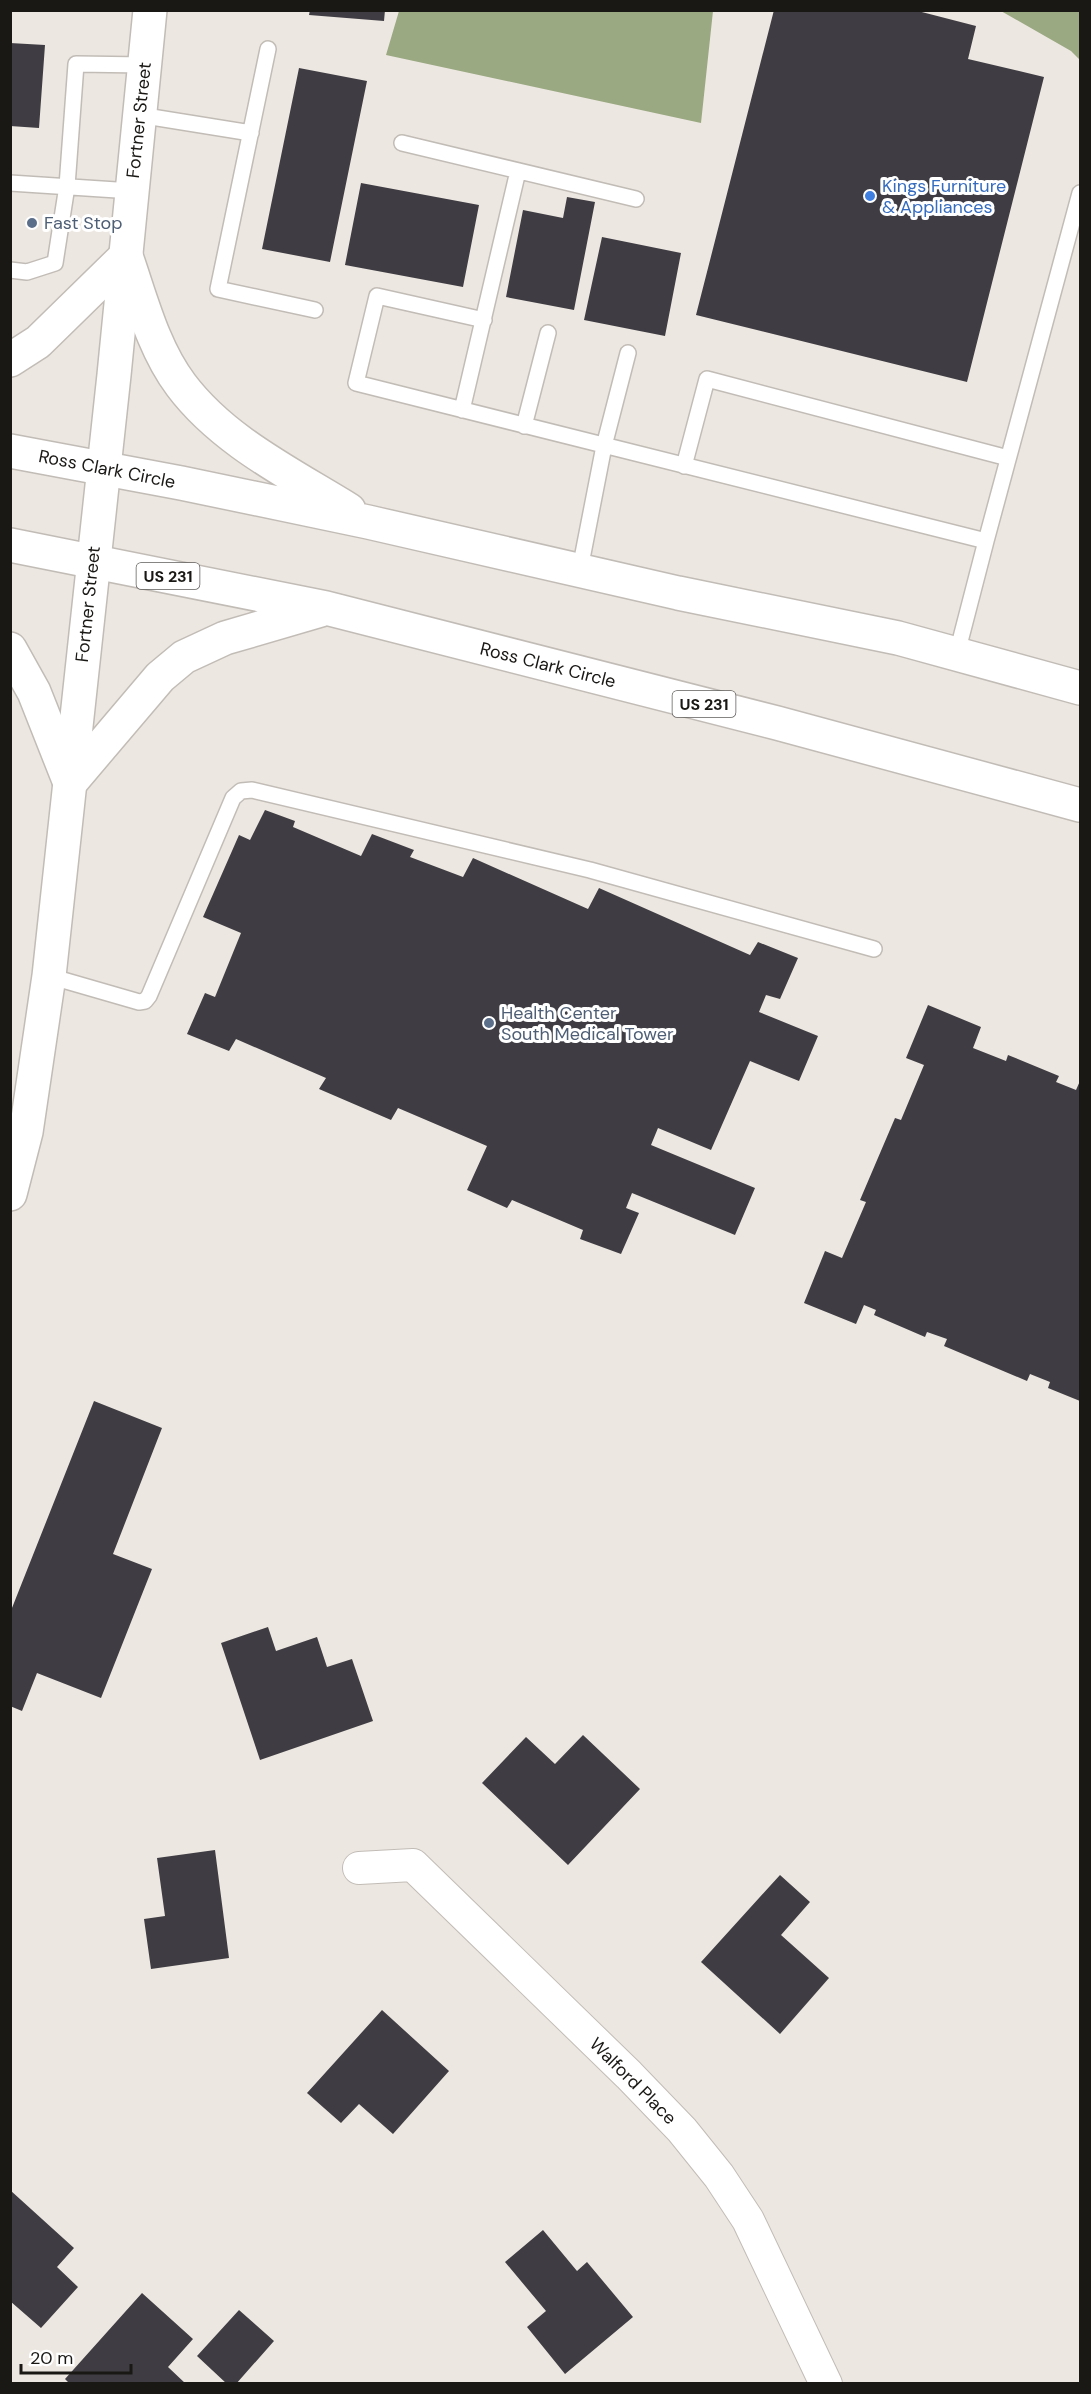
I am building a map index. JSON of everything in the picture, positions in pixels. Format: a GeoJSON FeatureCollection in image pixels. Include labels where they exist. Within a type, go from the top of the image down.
{"type":"FeatureCollection","features":[{"type":"Feature","properties":{"kind":"main road","name":"Fortner Street"},"geometry":{"type":"LineString","coordinates":[[10,1194],[26,1132],[49,976],[150,10]]}},
{"type":"Feature","properties":{"kind":"main road"},"geometry":{"type":"LineString","coordinates":[[10,360],[38,342],[126,255],[157,342],[180,384],[206,415],[247,446],[368,522]]}},
{"type":"Feature","properties":{"kind":"main road","name":"Ross Clark Circle"},"geometry":{"type":"LineString","coordinates":[[10,451],[368,522],[678,593],[898,638],[1080,688]]}},
{"type":"Feature","properties":{"kind":"main road","name":"Ross Clark Circle"},"geometry":{"type":"LineString","coordinates":[[10,545],[326,608],[777,723],[1080,805]]}},
{"type":"Feature","properties":{"kind":"main road"},"geometry":{"type":"LineString","coordinates":[[10,650],[34,692],[70,783],[160,677],[184,657],[225,638],[326,608]]}},
{"type":"Feature","properties":{"kind":"street","name":"Walford Place"},"geometry":{"type":"LineString","coordinates":[[359,1868],[413,1865],[629,2074],[682,2130],[719,2176],[748,2220],[826,2384]]}},
{"type":"Feature","properties":{"kind":"lane"},"geometry":{"type":"LineString","coordinates":[[268,50],[218,289],[315,310]]}},
{"type":"Feature","properties":{"kind":"lane"},"geometry":{"type":"LineString","coordinates":[[10,270],[27,272],[55,263],[67,186],[76,64],[145,65]]}},
{"type":"Feature","properties":{"kind":"lane"},"geometry":{"type":"LineString","coordinates":[[139,115],[251,133]]}},
{"type":"Feature","properties":{"kind":"lane"},"geometry":{"type":"LineString","coordinates":[[402,143],[636,199]]}},
{"type":"Feature","properties":{"kind":"lane"},"geometry":{"type":"LineString","coordinates":[[462,410],[518,171]]}},
{"type":"Feature","properties":{"kind":"lane"},"geometry":{"type":"LineString","coordinates":[[10,183],[132,191]]}},
{"type":"Feature","properties":{"kind":"lane"},"geometry":{"type":"LineString","coordinates":[[957,653],[1080,193]]}},
{"type":"Feature","properties":{"kind":"lane"},"geometry":{"type":"LineString","coordinates":[[484,320],[377,296],[356,383],[986,540]]}},
{"type":"Feature","properties":{"kind":"lane"},"geometry":{"type":"LineString","coordinates":[[524,426],[548,333]]}},
{"type":"Feature","properties":{"kind":"lane"},"geometry":{"type":"LineString","coordinates":[[580,569],[604,446],[628,353]]}},
{"type":"Feature","properties":{"kind":"lane"},"geometry":{"type":"LineString","coordinates":[[684,465],[708,380],[1008,458]]}},
{"type":"Feature","properties":{"kind":"lane"},"geometry":{"type":"LineString","coordinates":[[49,976],[139,1002],[145,1001],[233,798],[241,791],[252,790],[591,870],[874,949]]}},
{"type":"Feature","properties":{"kind":"green space"},"geometry":{"type":"Polygon","coordinates":[[[399,11],[713,11],[701,123],[386,55],[399,11]]]}},
{"type":"Feature","properties":{"kind":"green space"},"geometry":{"type":"Polygon","coordinates":[[[1001,11],[1080,11],[1080,60],[1071,51],[1001,11]]]}},
{"type":"Feature","properties":{"kind":"building"},"geometry":{"type":"Polygon","coordinates":[[[310,10],[385,10],[384,21],[309,15],[310,10]]]}},
{"type":"Feature","properties":{"kind":"building","name":"Kings Furniture & Appliances"},"geometry":{"type":"Polygon","coordinates":[[[774,10],[914,10],[976,26],[968,59],[1044,77],[967,382],[696,315],[774,10]]]}},
{"type":"Feature","properties":{"kind":"building"},"geometry":{"type":"Polygon","coordinates":[[[10,43],[45,45],[39,128],[10,126],[10,43]]]}},
{"type":"Feature","properties":{"kind":"building"},"geometry":{"type":"Polygon","coordinates":[[[299,68],[367,81],[330,262],[262,249],[299,68]]]}},
{"type":"Feature","properties":{"kind":"building"},"geometry":{"type":"Polygon","coordinates":[[[361,183],[479,205],[463,287],[345,265],[361,183]]]}},
{"type":"Feature","properties":{"kind":"building"},"geometry":{"type":"Polygon","coordinates":[[[567,197],[595,202],[574,310],[506,297],[523,210],[563,218],[567,197]]]}},
{"type":"Feature","properties":{"kind":"building"},"geometry":{"type":"Polygon","coordinates":[[[602,237],[681,253],[665,336],[584,320],[602,237]]]}},
{"type":"Feature","properties":{"kind":"building","name":"Health Center South Medical Tower"},"geometry":{"type":"Polygon","coordinates":[[[265,810],[295,821],[293,827],[361,856],[372,834],[414,850],[410,857],[463,877],[473,858],[588,909],[599,888],[750,955],[758,942],[798,958],[780,999],[766,995],[759,1012],[818,1036],[799,1081],[750,1061],[711,1150],[658,1128],[651,1145],[755,1188],[735,1235],[632,1193],[626,1208],[639,1213],[621,1254],[580,1239],[583,1230],[512,1200],[507,1208],[467,1190],[487,1146],[398,1108],[391,1120],[319,1089],[326,1078],[236,1039],[229,1051],[187,1034],[205,993],[215,997],[241,933],[203,917],[239,835],[250,840],[265,810]]]}},
{"type":"Feature","properties":{"kind":"building"},"geometry":{"type":"Polygon","coordinates":[[[928,1005],[981,1027],[973,1048],[1006,1061],[1008,1055],[1059,1076],[1056,1082],[1076,1090],[1080,1081],[1080,1401],[1048,1388],[1050,1382],[1030,1374],[1027,1381],[944,1346],[947,1339],[927,1332],[925,1337],[874,1315],[876,1310],[864,1305],[856,1324],[804,1303],[825,1251],[842,1258],[866,1202],[860,1200],[895,1118],[901,1120],[924,1065],[906,1058],[928,1005]]]}},
{"type":"Feature","properties":{"kind":"building"},"geometry":{"type":"Polygon","coordinates":[[[94,1401],[162,1428],[113,1554],[152,1569],[101,1698],[37,1673],[22,1711],[10,1706],[10,1613],[94,1401]]]}},
{"type":"Feature","properties":{"kind":"building"},"geometry":{"type":"Polygon","coordinates":[[[268,1627],[276,1651],[317,1637],[327,1667],[352,1659],[373,1721],[260,1760],[221,1643],[268,1627]]]}},
{"type":"Feature","properties":{"kind":"building"},"geometry":{"type":"Polygon","coordinates":[[[583,1735],[640,1789],[568,1865],[482,1783],[526,1737],[555,1764],[583,1735]]]}},
{"type":"Feature","properties":{"kind":"building"},"geometry":{"type":"Polygon","coordinates":[[[215,1850],[229,1958],[151,1969],[144,1919],[165,1916],[157,1858],[215,1850]]]}},
{"type":"Feature","properties":{"kind":"building"},"geometry":{"type":"Polygon","coordinates":[[[780,1875],[810,1902],[781,1935],[829,1978],[780,2034],[701,1962],[780,1875]]]}},
{"type":"Feature","properties":{"kind":"building"},"geometry":{"type":"Polygon","coordinates":[[[382,2010],[449,2071],[393,2134],[359,2104],[341,2123],[307,2093],[382,2010]]]}},
{"type":"Feature","properties":{"kind":"building"},"geometry":{"type":"Polygon","coordinates":[[[10,2190],[74,2248],[57,2267],[78,2287],[41,2328],[10,2301],[10,2190]]]}},
{"type":"Feature","properties":{"kind":"building"},"geometry":{"type":"Polygon","coordinates":[[[543,2230],[577,2271],[587,2262],[633,2317],[565,2374],[527,2327],[546,2311],[505,2262],[543,2230]]]}},
{"type":"Feature","properties":{"kind":"building"},"geometry":{"type":"Polygon","coordinates":[[[142,2293],[193,2339],[168,2367],[186,2384],[70,2384],[65,2379],[142,2293]]]}},
{"type":"Feature","properties":{"kind":"building"},"geometry":{"type":"Polygon","coordinates":[[[239,2310],[274,2341],[236,2384],[227,2384],[197,2356],[239,2310]]]}},
{"type":"Feature","properties":{"kind":"place","name":"Kings Furniture & Appliances"},"geometry":{"type":"Point","coordinates":[870,196]}},
{"type":"Feature","properties":{"kind":"place","name":"Fast Stop"},"geometry":{"type":"Point","coordinates":[32,223]}},
{"type":"Feature","properties":{"kind":"place","name":"Health Center South Medical Tower"},"geometry":{"type":"Point","coordinates":[489,1023]}}]}
